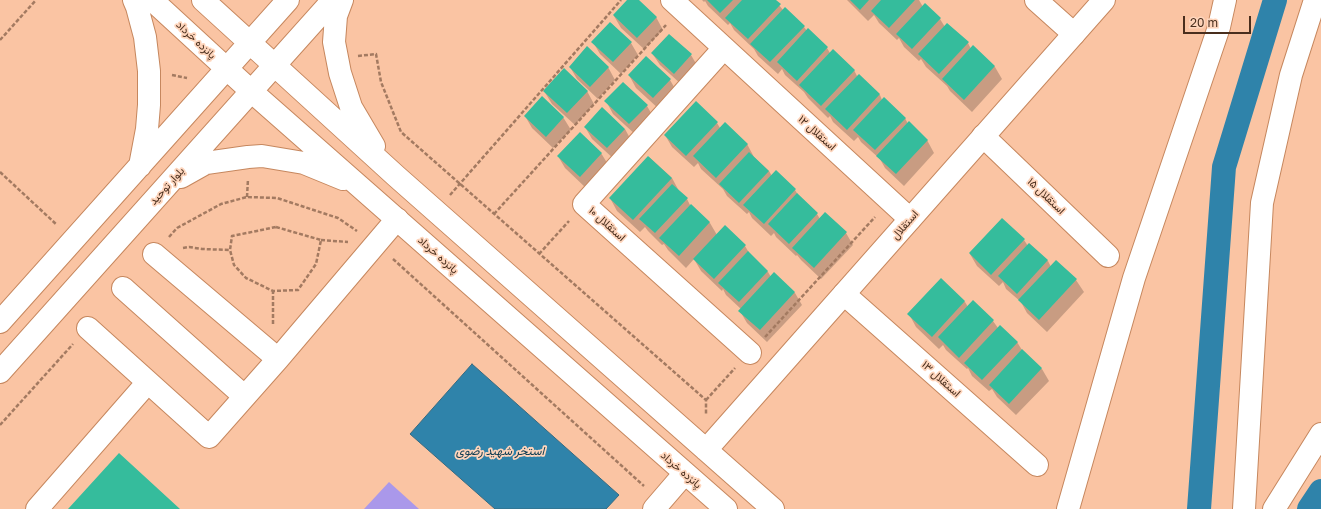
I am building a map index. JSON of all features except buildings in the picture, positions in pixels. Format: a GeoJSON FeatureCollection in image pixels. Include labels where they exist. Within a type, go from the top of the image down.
{"type":"FeatureCollection","features":[{"type":"Feature","properties":{"kind":"street"},"geometry":{"type":"LineString","coordinates":[[134,0],[145,37],[149,71],[147,129],[140,166]]}},
{"type":"Feature","properties":{"kind":"street","name":"پانزده خرداد"},"geometry":{"type":"LineString","coordinates":[[152,0],[251,92],[359,185],[726,509]]}},
{"type":"Feature","properties":{"kind":"street"},"geometry":{"type":"LineString","coordinates":[[203,0],[396,176],[774,509]]}},
{"type":"Feature","properties":{"kind":"street"},"geometry":{"type":"LineString","coordinates":[[0,322],[288,0]]}},
{"type":"Feature","properties":{"kind":"street","name":"بلوار توحید"},"geometry":{"type":"LineString","coordinates":[[0,372],[333,0]]}},
{"type":"Feature","properties":{"kind":"street"},"geometry":{"type":"LineString","coordinates":[[342,0],[336,16],[334,42],[340,74],[351,107],[370,141],[396,176]]}},
{"type":"Feature","properties":{"kind":"street"},"geometry":{"type":"LineString","coordinates":[[1036,0],[1074,34]]}},
{"type":"Feature","properties":{"kind":"street","name":"استقلال"},"geometry":{"type":"LineString","coordinates":[[706,450],[1104,0]]}},
{"type":"Feature","properties":{"kind":"street"},"geometry":{"type":"LineString","coordinates":[[1068,509],[1134,278],[1219,27],[1225,0]]}},
{"type":"Feature","properties":{"kind":"street"},"geometry":{"type":"LineString","coordinates":[[1244,509],[1262,203],[1291,75],[1315,0]]}},
{"type":"Feature","properties":{"kind":"street","name":"استقلال ۱۲"},"geometry":{"type":"LineString","coordinates":[[676,4],[910,219]]}},
{"type":"Feature","properties":{"kind":"street","name":"استقلال ۱۰"},"geometry":{"type":"LineString","coordinates":[[724,48],[584,204],[750,353]]}},
{"type":"Feature","properties":{"kind":"street","name":"استقلال ۱۵"},"geometry":{"type":"LineString","coordinates":[[983,136],[1108,256]]}},
{"type":"Feature","properties":{"kind":"street"},"geometry":{"type":"LineString","coordinates":[[170,183],[206,163],[262,156],[304,163],[359,185]]}},
{"type":"Feature","properties":{"kind":"street"},"geometry":{"type":"LineString","coordinates":[[88,328],[209,437],[278,359],[397,219]]}},
{"type":"Feature","properties":{"kind":"street"},"geometry":{"type":"LineString","coordinates":[[154,254],[278,359]]}},
{"type":"Feature","properties":{"kind":"street"},"geometry":{"type":"LineString","coordinates":[[123,288],[244,396]]}},
{"type":"Feature","properties":{"kind":"street","name":"استقلال ۱۳"},"geometry":{"type":"LineString","coordinates":[[844,294],[1038,465]]}},
{"type":"Feature","properties":{"kind":"street"},"geometry":{"type":"LineString","coordinates":[[37,509],[148,382]]}},
{"type":"Feature","properties":{"kind":"street"},"geometry":{"type":"LineString","coordinates":[[1274,509],[1321,434]]}},
{"type":"Feature","properties":{"kind":"street"},"geometry":{"type":"LineString","coordinates":[[654,509],[685,473]]}},
{"type":"Feature","properties":{"kind":"path"},"geometry":{"type":"LineString","coordinates":[[0,40],[36,0]]}},
{"type":"Feature","properties":{"kind":"path"},"geometry":{"type":"LineString","coordinates":[[436,211],[621,0]]}},
{"type":"Feature","properties":{"kind":"path"},"geometry":{"type":"LineString","coordinates":[[494,214],[676,4]]}},
{"type":"Feature","properties":{"kind":"path"},"geometry":{"type":"LineString","coordinates":[[376,54],[381,82],[401,132],[706,400]]}},
{"type":"Feature","properties":{"kind":"path"},"geometry":{"type":"LineString","coordinates":[[0,172],[74,240]]}},
{"type":"Feature","properties":{"kind":"path"},"geometry":{"type":"LineString","coordinates":[[706,450],[706,400],[891,201]]}},
{"type":"Feature","properties":{"kind":"path"},"geometry":{"type":"LineString","coordinates":[[539,254],[584,204]]}},
{"type":"Feature","properties":{"kind":"path"},"geometry":{"type":"LineString","coordinates":[[276,227],[321,240],[316,264],[298,290],[274,291],[246,278],[234,265],[230,250],[232,236],[276,227]]}},
{"type":"Feature","properties":{"kind":"path"},"geometry":{"type":"LineString","coordinates":[[154,254],[188,247],[230,250]]}},
{"type":"Feature","properties":{"kind":"shaded area"},"geometry":{"type":"Polygon","coordinates":[[[389,482],[419,509],[364,509],[389,482]]]}},
{"type":"Feature","properties":{"kind":"water","name":"استخر شهید رضوی"},"geometry":{"type":"Polygon","coordinates":[[[472,364],[619,495],[606,509],[495,509],[410,434],[472,364]]]}},
{"type":"Feature","properties":{"kind":"waterway"},"geometry":{"type":"LineString","coordinates":[[1199,509],[1224,167],[1275,0]]}},
{"type":"Feature","properties":{"kind":"waterway"},"geometry":{"type":"LineString","coordinates":[[1309,509],[1321,491]]}}]}
